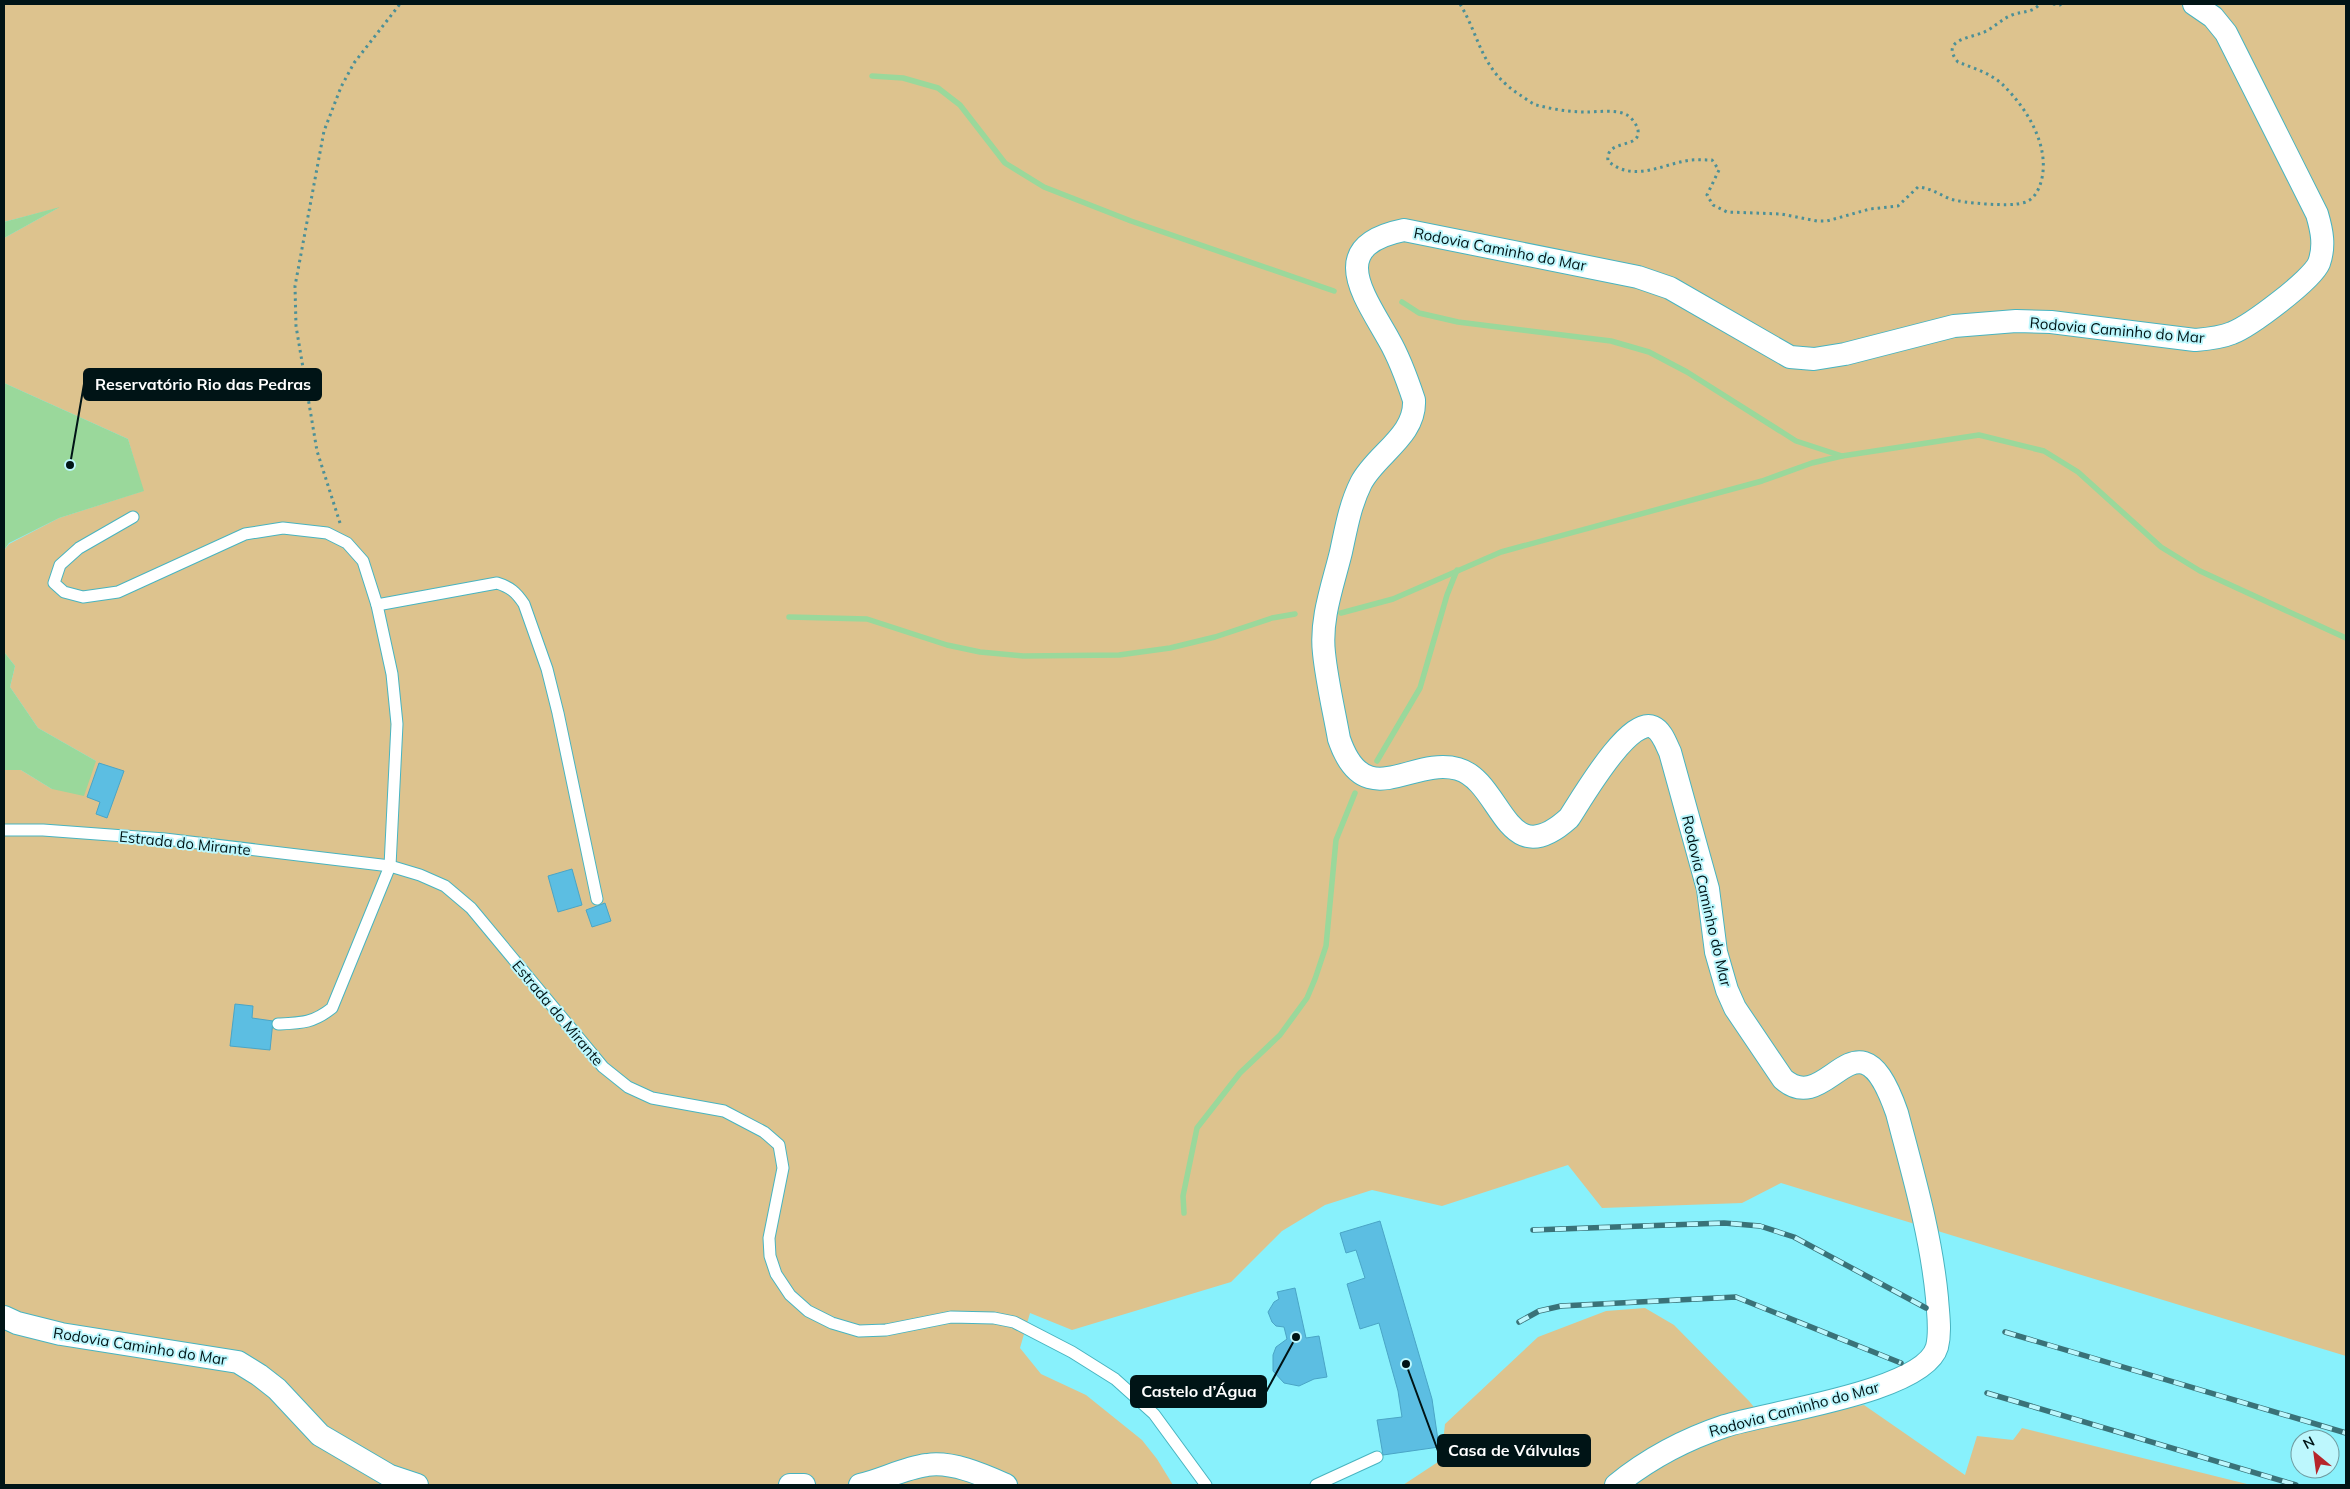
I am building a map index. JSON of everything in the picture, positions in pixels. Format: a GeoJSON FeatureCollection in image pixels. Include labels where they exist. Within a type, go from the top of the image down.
{"type":"FeatureCollection","features":[{"type":"Feature","properties":{"kind":"street","name":"Rodovia Caminho do Mar"},"geometry":{"type":"LineString","coordinates":[[1616,1485],[1662,1454],[1724,1426],[1767,1414],[1855,1395],[1876,1388],[1924,1365],[1933,1357],[1937,1347],[1939,1324],[1931,1248],[1897,1113],[1891,1095],[1875,1069],[1867,1062],[1856,1061],[1847,1064],[1820,1084],[1807,1088],[1789,1084],[1783,1079],[1735,1008],[1727,990],[1716,952],[1708,889],[1670,752],[1662,736],[1653,727],[1643,726],[1628,735],[1569,818],[1559,828],[1547,835],[1531,836],[1510,826],[1482,787],[1471,776],[1459,770],[1446,767],[1390,778],[1374,779],[1358,772],[1344,753],[1339,739],[1324,652],[1324,629],[1328,606],[1355,496],[1368,472],[1409,426],[1415,408],[1414,400],[1397,354],[1366,301],[1357,280],[1356,268],[1360,256],[1371,241],[1386,234],[1404,230],[1638,277],[1670,288],[1790,357],[1814,359],[1845,354],[1954,326],[1984,322],[2051,322],[2194,340],[2211,339],[2231,334],[2250,324],[2306,280],[2318,265],[2323,235],[2316,214],[2241,60],[2213,16],[2194,4]]}},
{"type":"Feature","properties":{"kind":"street","name":"Rodovia Caminho do Mar"},"geometry":{"type":"LineString","coordinates":[[4,1317],[61,1334],[238,1362],[277,1389],[320,1435],[390,1476],[417,1485]]}},
{"type":"Feature","properties":{"kind":"street"},"geometry":{"type":"LineString","coordinates":[[860,1485],[928,1465],[950,1466],[1006,1485]]}},
{"type":"Feature","properties":{"kind":"street"},"geometry":{"type":"LineString","coordinates":[[790,1485],[804,1485]]}},
{"type":"Feature","properties":{"kind":"lane"},"geometry":{"type":"LineString","coordinates":[[133,518],[80,548],[60,565],[54,583],[64,592],[83,598],[118,592],[245,534],[283,528],[327,533],[347,543],[363,560],[377,605],[392,674],[397,724],[390,866],[332,1008],[318,1019],[306,1023],[278,1024]]}},
{"type":"Feature","properties":{"kind":"lane"},"geometry":{"type":"LineString","coordinates":[[377,605],[497,583],[510,587],[518,595],[524,604],[547,669],[597,899]]}},
{"type":"Feature","properties":{"kind":"lane","name":"Estrada do Mirante"},"geometry":{"type":"LineString","coordinates":[[4,830],[43,830],[165,839],[390,866],[445,886],[471,908],[603,1067],[628,1087],[652,1098],[724,1111],[772,1138],[779,1146],[784,1168],[769,1238],[770,1256],[776,1274],[790,1295],[808,1311],[859,1331],[886,1330],[952,1317],[994,1318],[1014,1322],[1072,1352],[1115,1379],[1128,1390],[1154,1414],[1206,1485]]}},
{"type":"Feature","properties":{"kind":"lane"},"geometry":{"type":"LineString","coordinates":[[1316,1485],[1376,1457]]}},
{"type":"Feature","properties":{"kind":"path"},"geometry":{"type":"LineString","coordinates":[[347,543],[326,486],[317,451],[296,326],[295,286],[324,131],[341,87],[354,63],[400,4]]}},
{"type":"Feature","properties":{"kind":"path"},"geometry":{"type":"LineString","coordinates":[[1460,4],[1489,65],[1510,89],[1534,104],[1564,111],[1607,111],[1623,114],[1631,118],[1638,128],[1638,137],[1626,144],[1616,145],[1610,150],[1608,161],[1616,168],[1631,172],[1642,172],[1685,161],[1712,160],[1719,170],[1707,195],[1713,205],[1720,210],[1781,214],[1817,221],[1837,219],[1870,208],[1898,206],[1918,187],[1951,199],[1974,204],[2022,204],[2034,197],[2039,190],[2044,171],[2044,157],[2040,140],[2033,125],[2001,83],[1988,74],[1958,62],[1952,52],[1953,47],[1960,40],[1983,33],[2013,14],[2031,11],[2040,4]]}},
{"type":"Feature","properties":{"kind":"path"},"geometry":{"type":"LineString","coordinates":[[2053,4],[2061,5]]}},
{"type":"Feature","properties":{"kind":"shaded area"},"geometry":{"type":"Polygon","coordinates":[[[4,4],[2346,4],[2346,1356],[1781,1183],[1742,1203],[1602,1208],[1568,1165],[1442,1206],[1372,1190],[1325,1205],[1282,1231],[1231,1282],[1072,1330],[1030,1313],[1020,1348],[1041,1374],[1086,1395],[1142,1440],[1157,1459],[1173,1485],[4,1485],[4,770],[21,770],[52,789],[96,761],[38,728],[10,687],[15,666],[4,652],[4,550],[9,544],[59,518],[143,491],[128,439],[4,383],[4,238],[58,208],[4,222],[4,4]]]}},
{"type":"Feature","properties":{"kind":"shaded area"},"geometry":{"type":"Polygon","coordinates":[[[60,207],[4,238],[4,222],[60,207]]]}},
{"type":"Feature","properties":{"kind":"shaded area"},"geometry":{"type":"Polygon","coordinates":[[[4,383],[128,439],[144,491],[59,518],[9,543],[4,550],[4,383]]]}},
{"type":"Feature","properties":{"kind":"shaded area"},"geometry":{"type":"Polygon","coordinates":[[[4,652],[15,666],[10,687],[38,728],[96,761],[84,796],[52,789],[21,770],[4,770],[4,652]]]}},
{"type":"Feature","properties":{"kind":"shaded area"},"geometry":{"type":"Polygon","coordinates":[[[1645,1308],[1674,1325],[1749,1401],[1766,1422],[1864,1405],[1965,1475],[1977,1436],[2013,1440],[2022,1428],[2251,1485],[1403,1485],[1441,1460],[1445,1424],[1538,1337],[1606,1311],[1645,1308]]]}},
{"type":"Feature","properties":{"kind":"building"},"geometry":{"type":"Polygon","coordinates":[[[99,763],[124,771],[107,818],[96,814],[100,802],[87,797],[99,763]]]}},
{"type":"Feature","properties":{"kind":"building"},"geometry":{"type":"Polygon","coordinates":[[[572,869],[582,905],[558,912],[548,876],[572,869]]]}},
{"type":"Feature","properties":{"kind":"building"},"geometry":{"type":"Polygon","coordinates":[[[605,903],[611,921],[592,927],[586,910],[605,903]]]}},
{"type":"Feature","properties":{"kind":"building"},"geometry":{"type":"Polygon","coordinates":[[[235,1004],[253,1006],[252,1018],[273,1021],[270,1050],[230,1046],[235,1004]]]}},
{"type":"Feature","properties":{"kind":"building"},"geometry":{"type":"Polygon","coordinates":[[[1380,1221],[1432,1399],[1439,1447],[1383,1455],[1377,1420],[1402,1417],[1398,1391],[1379,1323],[1360,1329],[1347,1284],[1365,1278],[1356,1250],[1346,1253],[1340,1233],[1380,1221]]]}},
{"type":"Feature","properties":{"kind":"building"},"geometry":{"type":"Polygon","coordinates":[[[1295,1288],[1306,1338],[1319,1336],[1327,1377],[1314,1379],[1299,1386],[1284,1383],[1273,1371],[1273,1355],[1276,1347],[1287,1339],[1284,1327],[1276,1326],[1268,1312],[1274,1302],[1279,1299],[1277,1292],[1295,1288]]]}},
{"type":"Feature","properties":{"kind":"waterway"},"geometry":{"type":"LineString","coordinates":[[872,76],[903,78],[938,88],[960,105],[1005,163],[1044,187],[1131,221],[1334,291]]}},
{"type":"Feature","properties":{"kind":"waterway"},"geometry":{"type":"LineString","coordinates":[[1402,302],[1419,313],[1458,322],[1611,341],[1649,352],[1687,372],[1796,441],[1842,456],[1979,435],[2044,451],[2078,472],[2161,547],[2200,571],[2346,638]]}},
{"type":"Feature","properties":{"kind":"waterway"},"geometry":{"type":"LineString","coordinates":[[1341,613],[1393,599],[1501,552],[1762,481],[1812,463],[1842,456]]}},
{"type":"Feature","properties":{"kind":"waterway"},"geometry":{"type":"LineString","coordinates":[[1377,761],[1420,688],[1447,595],[1457,570]]}},
{"type":"Feature","properties":{"kind":"waterway"},"geometry":{"type":"LineString","coordinates":[[789,617],[867,619],[947,645],[980,652],[1023,656],[1119,655],[1170,648],[1215,637],[1272,618],[1295,614]]}},
{"type":"Feature","properties":{"kind":"waterway"},"geometry":{"type":"LineString","coordinates":[[1184,1213],[1183,1196],[1197,1128],[1240,1073],[1280,1035],[1307,998],[1315,979],[1326,946],[1336,840],[1355,793]]}},
{"type":"Feature","properties":{"kind":"railway"},"geometry":{"type":"LineString","coordinates":[[1533,1230],[1724,1223],[1760,1226],[1794,1237],[1926,1308]]}},
{"type":"Feature","properties":{"kind":"railway"},"geometry":{"type":"LineString","coordinates":[[1519,1322],[1539,1311],[1561,1306],[1736,1297],[1901,1363]]}},
{"type":"Feature","properties":{"kind":"railway"},"geometry":{"type":"LineString","coordinates":[[2005,1332],[2346,1433]]}},
{"type":"Feature","properties":{"kind":"railway"},"geometry":{"type":"LineString","coordinates":[[1987,1393],[2296,1485]]}},
{"type":"Feature","properties":{"kind":"place","name":"Reservatório Rio das Pedras"},"geometry":{"type":"Point","coordinates":[70,465]}},
{"type":"Feature","properties":{"kind":"place","name":"Castelo d’Água"},"geometry":{"type":"Point","coordinates":[1296,1337]}},
{"type":"Feature","properties":{"kind":"place","name":"Casa de Válvulas"},"geometry":{"type":"Point","coordinates":[1406,1364]}}]}
